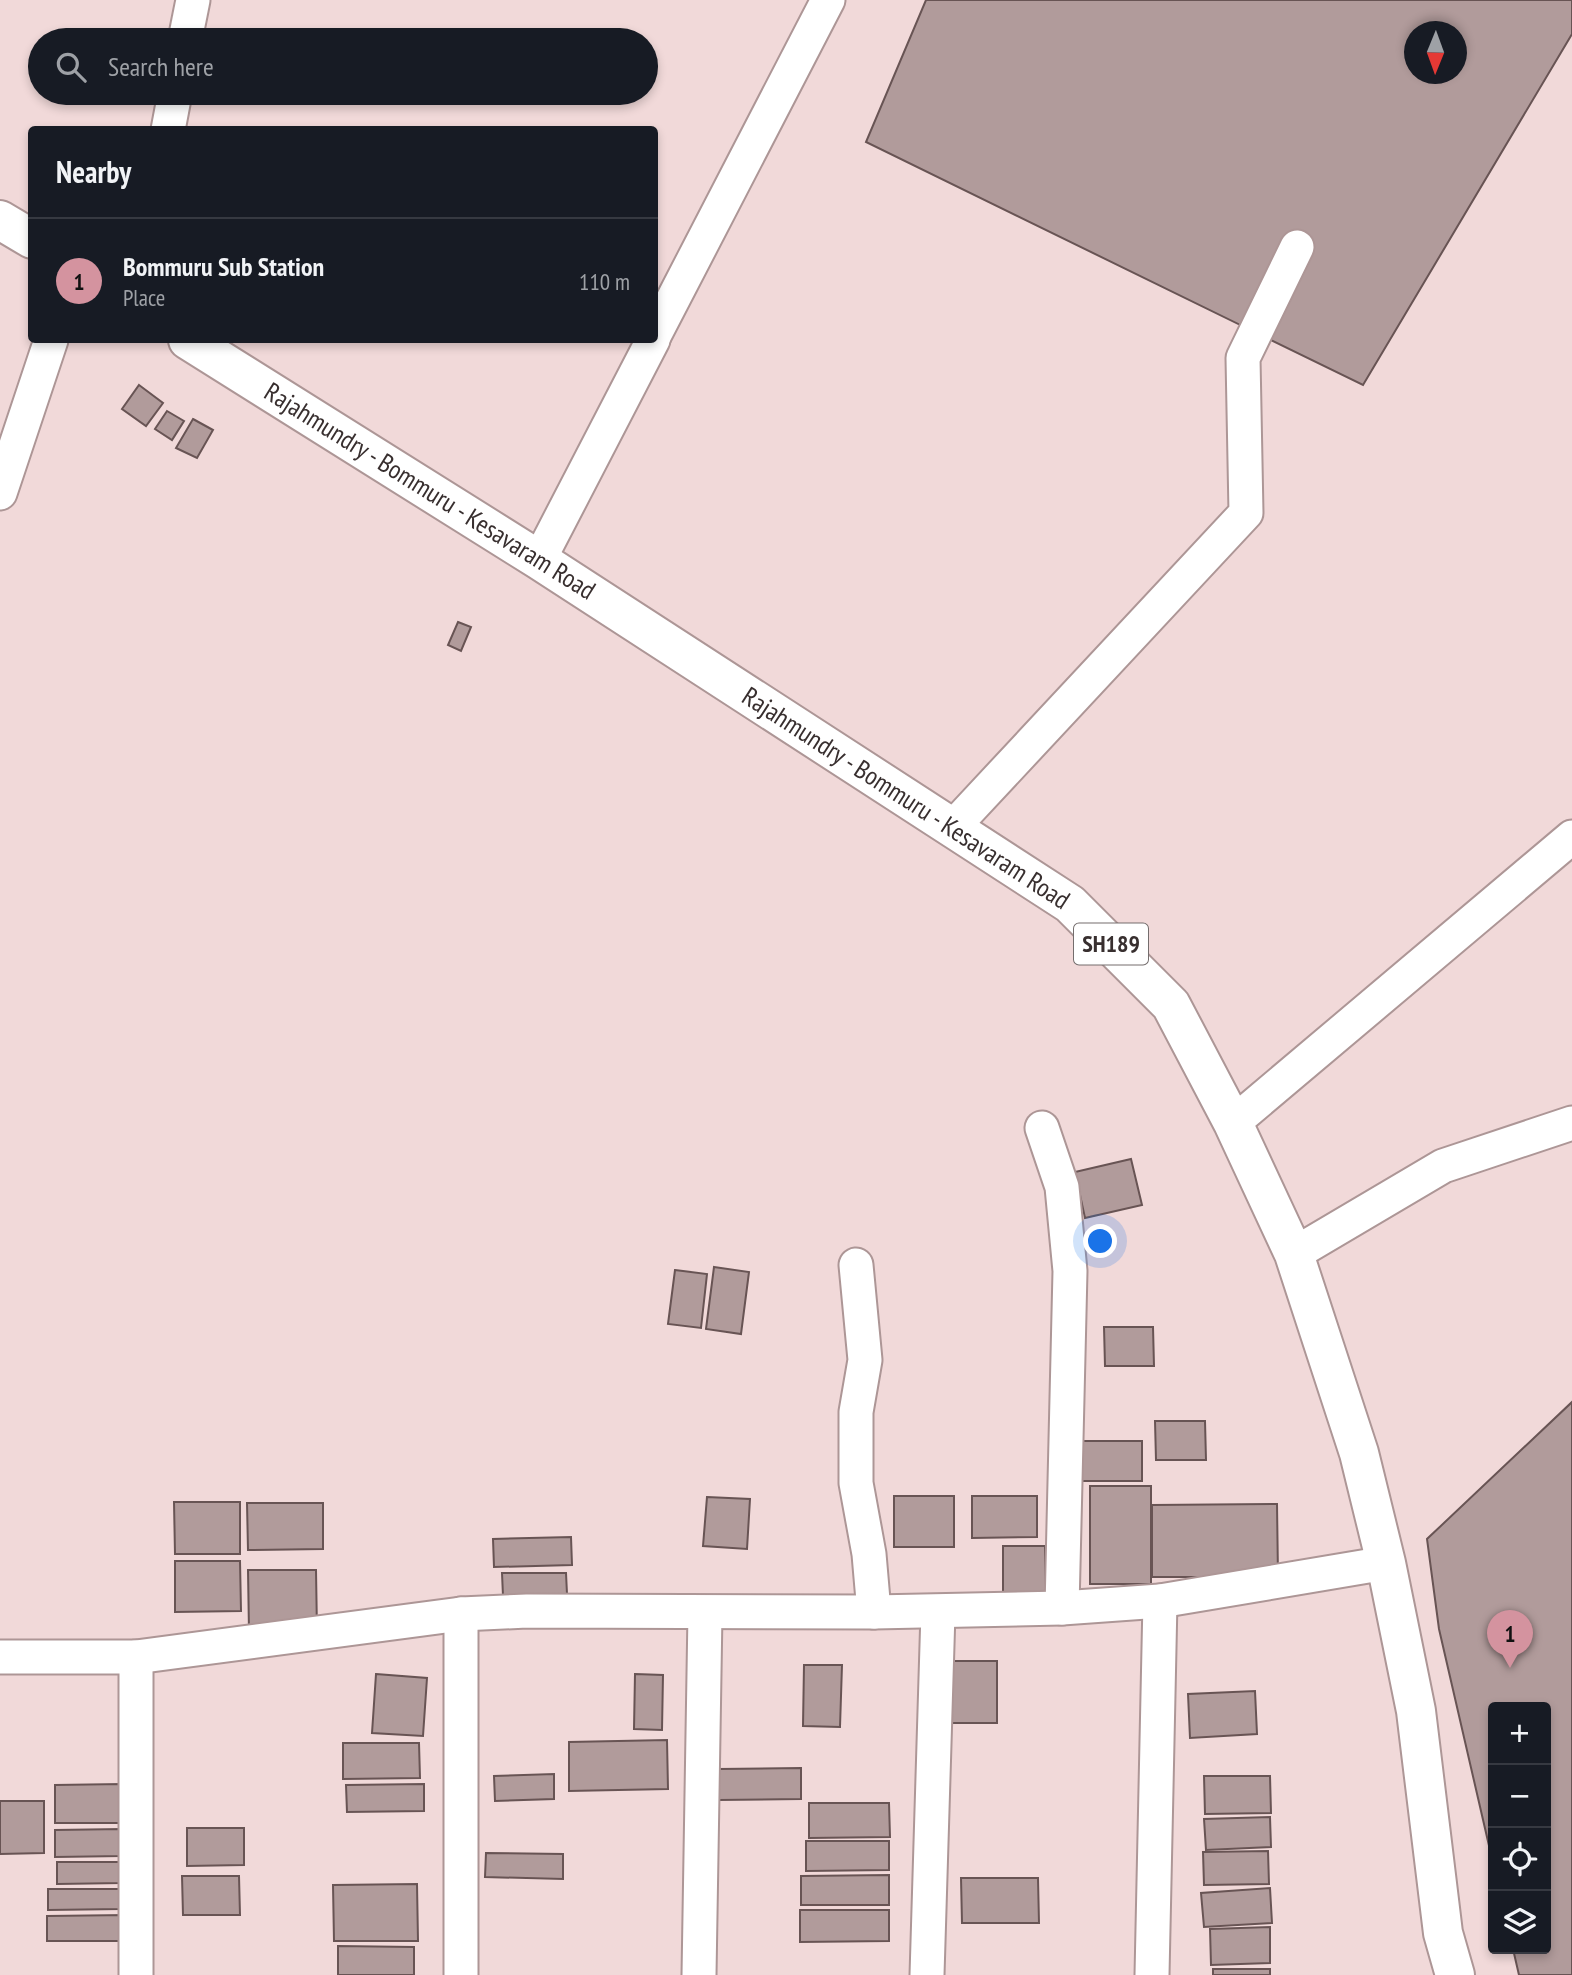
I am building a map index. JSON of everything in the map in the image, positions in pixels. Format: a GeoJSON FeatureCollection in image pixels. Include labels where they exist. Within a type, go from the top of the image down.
{"type":"FeatureCollection","features":[{"type":"Feature","properties":{"kind":"main road"},"geometry":{"type":"LineString","coordinates":[[0,220],[28,237]]}},
{"type":"Feature","properties":{"kind":"main road","name":"Rajahmundry - Bommuru - Kesavaram Road"},"geometry":{"type":"LineString","coordinates":[[193,343],[539,560],[1070,904],[1171,1005],[1233,1123],[1294,1254],[1359,1453],[1386,1563],[1416,1711],[1443,1933],[1455,1975]]}},
{"type":"Feature","properties":{"kind":"street"},"geometry":{"type":"LineString","coordinates":[[187,28],[193,0]]}},
{"type":"Feature","properties":{"kind":"street"},"geometry":{"type":"LineString","coordinates":[[658,330],[828,0]]}},
{"type":"Feature","properties":{"kind":"street"},"geometry":{"type":"LineString","coordinates":[[169,126],[173,105]]}},
{"type":"Feature","properties":{"kind":"street"},"geometry":{"type":"LineString","coordinates":[[953,827],[1246,513],[1243,358],[1297,247]]}},
{"type":"Feature","properties":{"kind":"street"},"geometry":{"type":"LineString","coordinates":[[0,493],[50,343]]}},
{"type":"Feature","properties":{"kind":"street"},"geometry":{"type":"LineString","coordinates":[[539,560],[651,343]]}},
{"type":"Feature","properties":{"kind":"street"},"geometry":{"type":"LineString","coordinates":[[1233,1123],[1572,837]]}},
{"type":"Feature","properties":{"kind":"street"},"geometry":{"type":"LineString","coordinates":[[1294,1254],[1443,1166],[1572,1123]]}},
{"type":"Feature","properties":{"kind":"street"},"geometry":{"type":"LineString","coordinates":[[1042,1128],[1062,1187],[1070,1271],[1062,1608]]}},
{"type":"Feature","properties":{"kind":"street"},"geometry":{"type":"LineString","coordinates":[[856,1265],[865,1360],[856,1412],[856,1483],[869,1554],[874,1612]]}},
{"type":"Feature","properties":{"kind":"street"},"geometry":{"type":"LineString","coordinates":[[0,1657],[135,1657],[461,1614],[527,1611],[938,1612],[1062,1608],[1160,1601],[1386,1563]]}},
{"type":"Feature","properties":{"kind":"street"},"geometry":{"type":"LineString","coordinates":[[1152,1975],[1160,1601]]}},
{"type":"Feature","properties":{"kind":"street"},"geometry":{"type":"LineString","coordinates":[[927,1975],[938,1612]]}},
{"type":"Feature","properties":{"kind":"street"},"geometry":{"type":"LineString","coordinates":[[699,1975],[705,1613]]}},
{"type":"Feature","properties":{"kind":"street"},"geometry":{"type":"LineString","coordinates":[[461,1614],[461,1975]]}},
{"type":"Feature","properties":{"kind":"street"},"geometry":{"type":"LineString","coordinates":[[135,1657],[136,1975]]}},
{"type":"Feature","properties":{"kind":"building"},"geometry":{"type":"Polygon","coordinates":[[[926,0],[1572,0],[1572,34],[1363,385],[866,142],[926,0]]]}},
{"type":"Feature","properties":{"kind":"building"},"geometry":{"type":"Polygon","coordinates":[[[139,385],[163,403],[146,426],[122,409],[139,385]]]}},
{"type":"Feature","properties":{"kind":"building"},"geometry":{"type":"Polygon","coordinates":[[[167,411],[184,421],[172,440],[155,429],[167,411]]]}},
{"type":"Feature","properties":{"kind":"building"},"geometry":{"type":"Polygon","coordinates":[[[193,419],[213,430],[197,458],[176,448],[193,419]]]}},
{"type":"Feature","properties":{"kind":"building"},"geometry":{"type":"Polygon","coordinates":[[[458,622],[471,627],[461,651],[448,645],[458,622]]]}},
{"type":"Feature","properties":{"kind":"building"},"geometry":{"type":"Polygon","coordinates":[[[1131,1159],[1142,1205],[1085,1218],[1075,1172],[1131,1159]]]}},
{"type":"Feature","properties":{"kind":"building"},"geometry":{"type":"Polygon","coordinates":[[[714,1267],[749,1272],[741,1334],[706,1329],[714,1267]]]}},
{"type":"Feature","properties":{"kind":"building"},"geometry":{"type":"Polygon","coordinates":[[[675,1270],[707,1274],[701,1328],[668,1324],[675,1270]]]}},
{"type":"Feature","properties":{"kind":"building"},"geometry":{"type":"Polygon","coordinates":[[[1104,1327],[1153,1327],[1154,1366],[1105,1366],[1104,1327]]]}},
{"type":"Feature","properties":{"kind":"building"},"geometry":{"type":"Polygon","coordinates":[[[1572,1402],[1572,1975],[1519,1975],[1514,1954],[1551,1954],[1551,1702],[1488,1702],[1488,1841],[1439,1629],[1427,1539],[1572,1402]]]}},
{"type":"Feature","properties":{"kind":"building"},"geometry":{"type":"Polygon","coordinates":[[[1155,1421],[1205,1421],[1206,1460],[1156,1460],[1155,1421]]]}},
{"type":"Feature","properties":{"kind":"building"},"geometry":{"type":"Polygon","coordinates":[[[1080,1441],[1142,1441],[1142,1481],[1080,1481],[1080,1441]]]}},
{"type":"Feature","properties":{"kind":"building"},"geometry":{"type":"Polygon","coordinates":[[[1090,1486],[1151,1486],[1151,1584],[1090,1584],[1090,1486]]]}},
{"type":"Feature","properties":{"kind":"building"},"geometry":{"type":"Polygon","coordinates":[[[894,1496],[954,1496],[954,1547],[894,1547],[894,1496]]]}},
{"type":"Feature","properties":{"kind":"building"},"geometry":{"type":"Polygon","coordinates":[[[972,1496],[1037,1496],[1037,1537],[972,1538],[972,1496]]]}},
{"type":"Feature","properties":{"kind":"building"},"geometry":{"type":"Polygon","coordinates":[[[707,1497],[750,1499],[747,1549],[703,1546],[707,1497]]]}},
{"type":"Feature","properties":{"kind":"building"},"geometry":{"type":"Polygon","coordinates":[[[174,1502],[240,1502],[240,1554],[175,1554],[174,1502]]]}},
{"type":"Feature","properties":{"kind":"building"},"geometry":{"type":"Polygon","coordinates":[[[247,1503],[323,1503],[323,1549],[248,1550],[247,1503]]]}},
{"type":"Feature","properties":{"kind":"building"},"geometry":{"type":"Polygon","coordinates":[[[1277,1504],[1278,1577],[1152,1577],[1152,1505],[1277,1504]]]}},
{"type":"Feature","properties":{"kind":"building"},"geometry":{"type":"Polygon","coordinates":[[[571,1537],[572,1565],[494,1567],[493,1539],[571,1537]]]}},
{"type":"Feature","properties":{"kind":"building"},"geometry":{"type":"Polygon","coordinates":[[[1003,1546],[1045,1546],[1046,1606],[1003,1606],[1003,1546]]]}},
{"type":"Feature","properties":{"kind":"building"},"geometry":{"type":"Polygon","coordinates":[[[175,1561],[240,1561],[241,1611],[175,1612],[175,1561]]]}},
{"type":"Feature","properties":{"kind":"building"},"geometry":{"type":"Polygon","coordinates":[[[248,1570],[316,1570],[317,1632],[249,1632],[248,1570]]]}},
{"type":"Feature","properties":{"kind":"building"},"geometry":{"type":"Polygon","coordinates":[[[502,1573],[566,1573],[567,1594],[503,1596],[502,1573]]]}},
{"type":"Feature","properties":{"kind":"building"},"geometry":{"type":"Polygon","coordinates":[[[946,1661],[997,1661],[997,1723],[947,1723],[946,1661]]]}},
{"type":"Feature","properties":{"kind":"building"},"geometry":{"type":"Polygon","coordinates":[[[804,1665],[842,1665],[840,1727],[803,1726],[804,1665]]]}},
{"type":"Feature","properties":{"kind":"building"},"geometry":{"type":"Polygon","coordinates":[[[376,1674],[427,1678],[423,1736],[372,1733],[376,1674]]]}},
{"type":"Feature","properties":{"kind":"building"},"geometry":{"type":"Polygon","coordinates":[[[635,1674],[663,1675],[662,1730],[634,1729],[635,1674]]]}},
{"type":"Feature","properties":{"kind":"building"},"geometry":{"type":"Polygon","coordinates":[[[1255,1691],[1257,1734],[1190,1738],[1188,1694],[1255,1691]]]}},
{"type":"Feature","properties":{"kind":"building"},"geometry":{"type":"Polygon","coordinates":[[[667,1740],[668,1789],[569,1791],[569,1742],[667,1740]]]}},
{"type":"Feature","properties":{"kind":"building"},"geometry":{"type":"Polygon","coordinates":[[[343,1743],[419,1743],[420,1778],[343,1779],[343,1743]]]}},
{"type":"Feature","properties":{"kind":"building"},"geometry":{"type":"Polygon","coordinates":[[[801,1768],[801,1799],[719,1800],[719,1769],[801,1768]]]}},
{"type":"Feature","properties":{"kind":"building"},"geometry":{"type":"Polygon","coordinates":[[[554,1774],[554,1799],[495,1801],[494,1776],[554,1774]]]}},
{"type":"Feature","properties":{"kind":"building"},"geometry":{"type":"Polygon","coordinates":[[[1204,1776],[1270,1776],[1271,1813],[1205,1814],[1204,1776]]]}},
{"type":"Feature","properties":{"kind":"building"},"geometry":{"type":"Polygon","coordinates":[[[122,1784],[123,1823],[55,1823],[55,1785],[122,1784]]]}},
{"type":"Feature","properties":{"kind":"building"},"geometry":{"type":"Polygon","coordinates":[[[424,1784],[424,1811],[347,1812],[346,1785],[424,1784]]]}},
{"type":"Feature","properties":{"kind":"building"},"geometry":{"type":"Polygon","coordinates":[[[0,1801],[44,1801],[44,1853],[0,1854],[0,1801]]]}},
{"type":"Feature","properties":{"kind":"building"},"geometry":{"type":"Polygon","coordinates":[[[809,1803],[889,1803],[890,1837],[809,1838],[809,1803]]]}},
{"type":"Feature","properties":{"kind":"building"},"geometry":{"type":"Polygon","coordinates":[[[1270,1817],[1271,1847],[1206,1850],[1204,1819],[1270,1817]]]}},
{"type":"Feature","properties":{"kind":"building"},"geometry":{"type":"Polygon","coordinates":[[[187,1828],[244,1828],[244,1865],[187,1866],[187,1828]]]}},
{"type":"Feature","properties":{"kind":"building"},"geometry":{"type":"Polygon","coordinates":[[[122,1829],[122,1856],[55,1857],[55,1830],[122,1829]]]}},
{"type":"Feature","properties":{"kind":"building"},"geometry":{"type":"Polygon","coordinates":[[[806,1841],[889,1841],[889,1870],[806,1871],[806,1841]]]}},
{"type":"Feature","properties":{"kind":"building"},"geometry":{"type":"Polygon","coordinates":[[[1268,1851],[1269,1884],[1204,1885],[1203,1852],[1268,1851]]]}},
{"type":"Feature","properties":{"kind":"building"},"geometry":{"type":"Polygon","coordinates":[[[486,1853],[563,1854],[563,1879],[485,1877],[486,1853]]]}},
{"type":"Feature","properties":{"kind":"building"},"geometry":{"type":"Polygon","coordinates":[[[57,1862],[122,1862],[122,1883],[57,1884],[57,1862]]]}},
{"type":"Feature","properties":{"kind":"building"},"geometry":{"type":"Polygon","coordinates":[[[889,1875],[889,1905],[801,1905],[801,1876],[889,1875]]]}},
{"type":"Feature","properties":{"kind":"building"},"geometry":{"type":"Polygon","coordinates":[[[182,1876],[239,1876],[240,1915],[183,1915],[182,1876]]]}},
{"type":"Feature","properties":{"kind":"building"},"geometry":{"type":"Polygon","coordinates":[[[961,1878],[1038,1878],[1039,1923],[962,1923],[961,1878]]]}},
{"type":"Feature","properties":{"kind":"building"},"geometry":{"type":"Polygon","coordinates":[[[417,1884],[418,1941],[334,1941],[333,1885],[417,1884]]]}},
{"type":"Feature","properties":{"kind":"building"},"geometry":{"type":"Polygon","coordinates":[[[1270,1888],[1272,1923],[1204,1927],[1201,1893],[1270,1888]]]}},
{"type":"Feature","properties":{"kind":"building"},"geometry":{"type":"Polygon","coordinates":[[[48,1889],[122,1889],[121,1909],[48,1910],[48,1889]]]}},
{"type":"Feature","properties":{"kind":"building"},"geometry":{"type":"Polygon","coordinates":[[[800,1910],[889,1910],[889,1941],[800,1942],[800,1910]]]}},
{"type":"Feature","properties":{"kind":"building"},"geometry":{"type":"Polygon","coordinates":[[[127,1915],[127,1941],[47,1941],[47,1916],[127,1915]]]}},
{"type":"Feature","properties":{"kind":"building"},"geometry":{"type":"Polygon","coordinates":[[[1270,1927],[1270,1963],[1211,1965],[1210,1929],[1270,1927]]]}},
{"type":"Feature","properties":{"kind":"building"},"geometry":{"type":"Polygon","coordinates":[[[338,1946],[414,1947],[414,1975],[338,1975],[338,1946]]]}},
{"type":"Feature","properties":{"kind":"building"},"geometry":{"type":"Polygon","coordinates":[[[1213,1969],[1270,1969],[1270,1975],[1213,1975],[1213,1969]]]}},
{"type":"Feature","properties":{"kind":"place","name":"Bommuru Sub Station"},"geometry":{"type":"Point","coordinates":[1510,1668]}}]}
